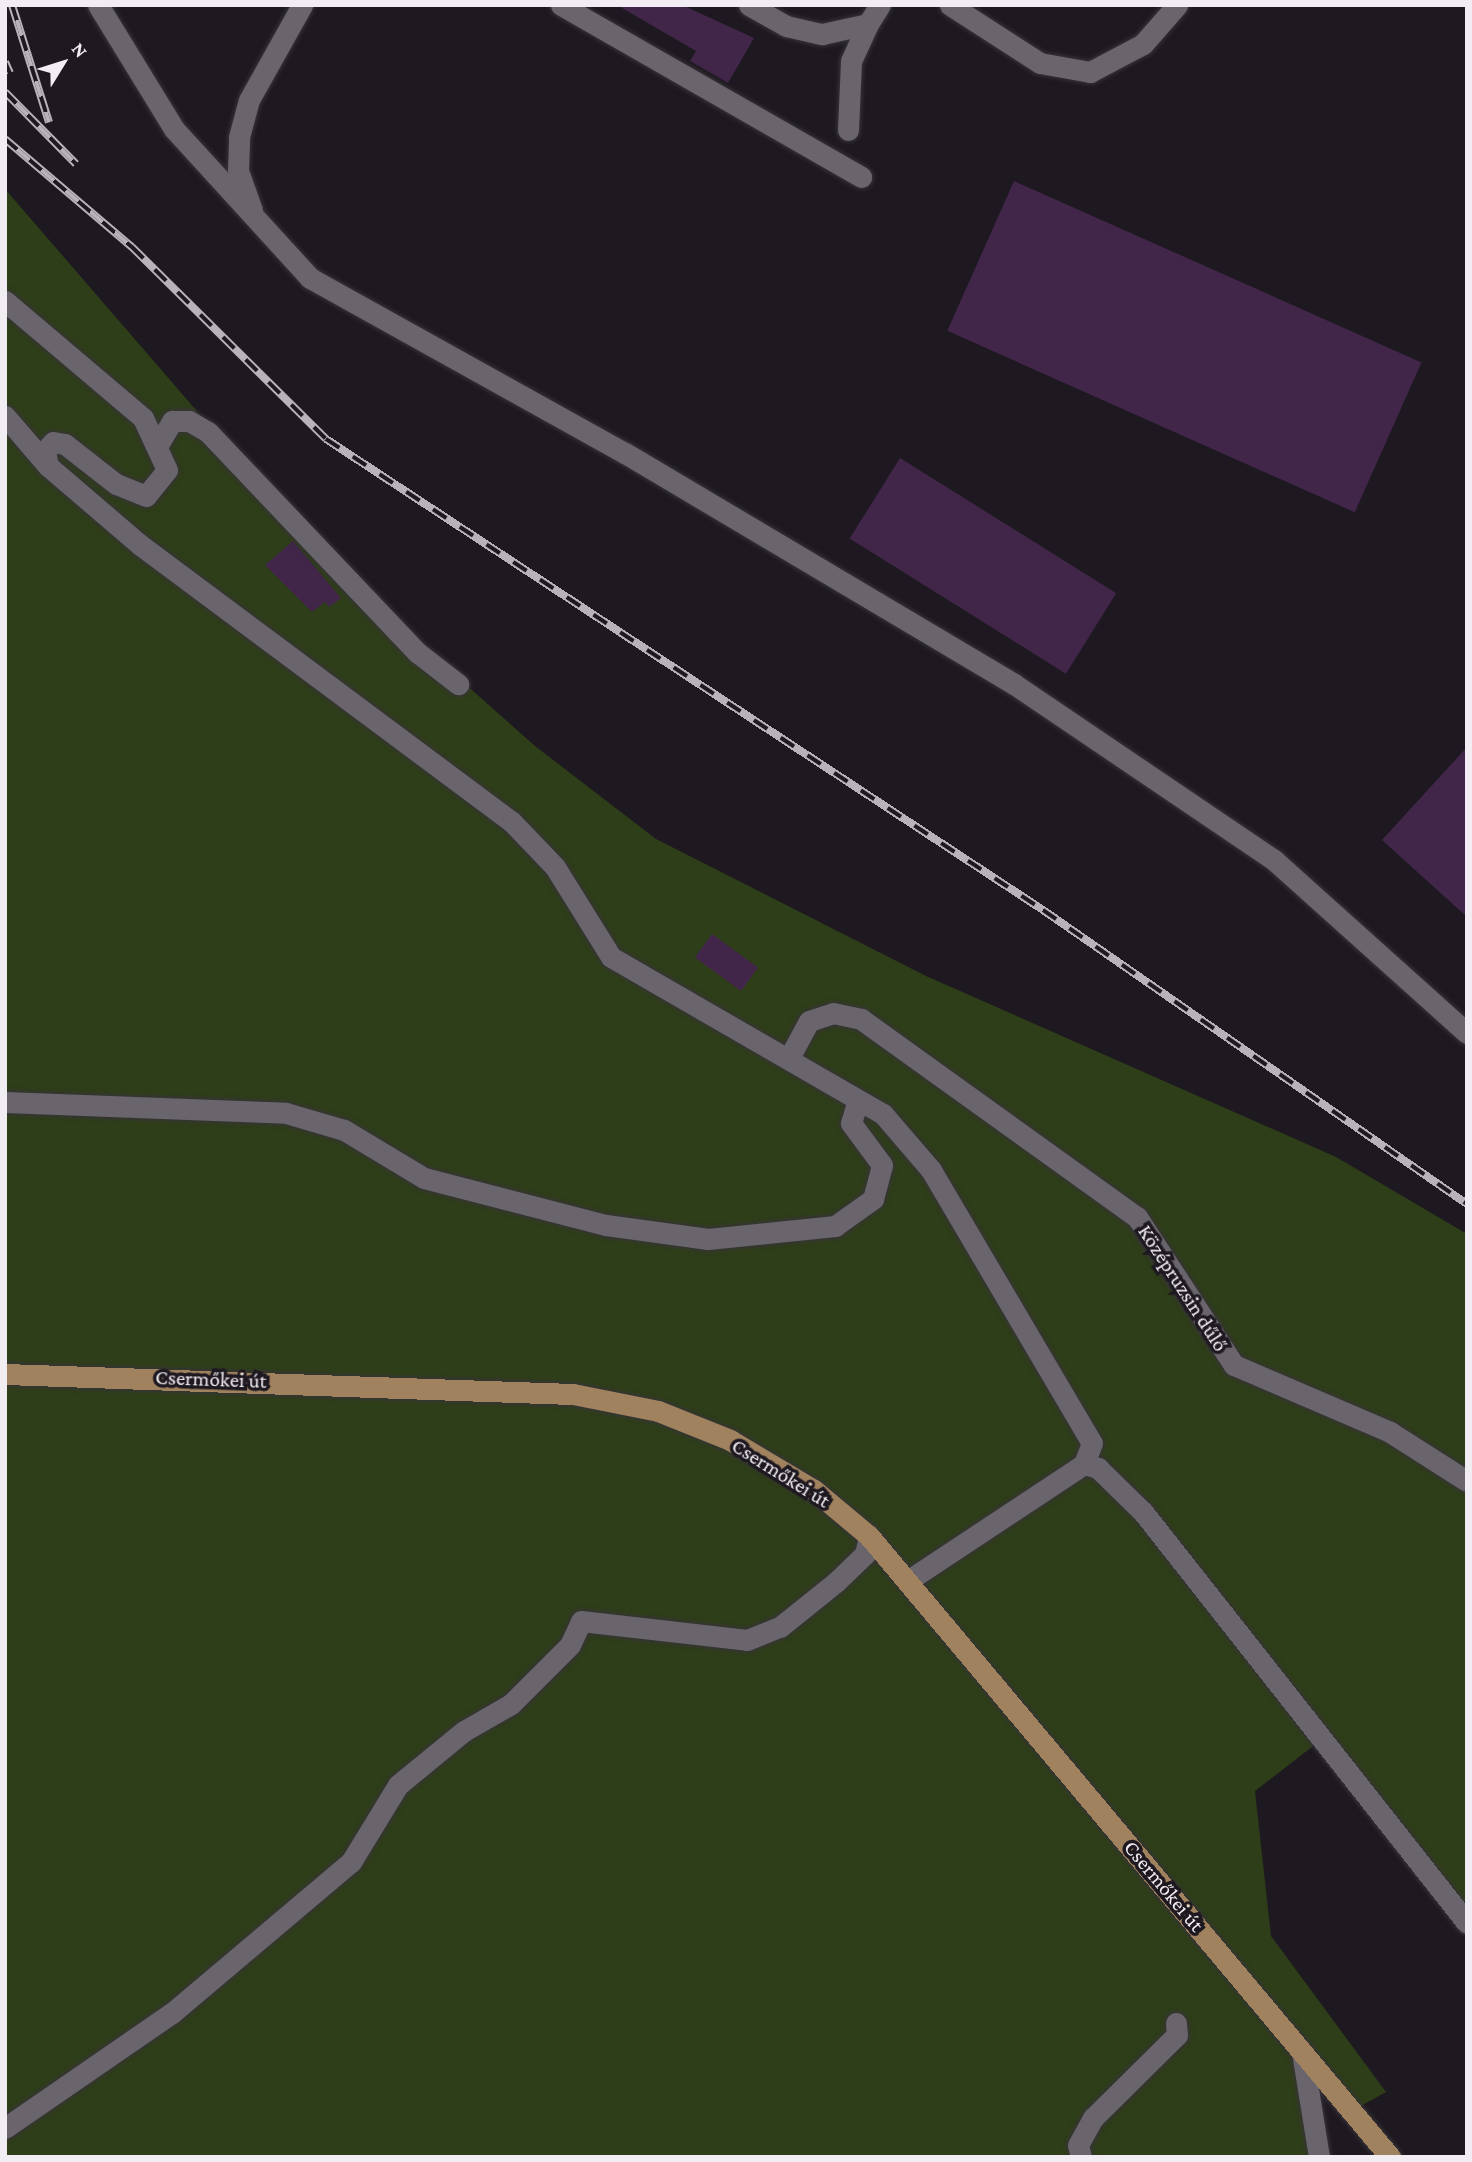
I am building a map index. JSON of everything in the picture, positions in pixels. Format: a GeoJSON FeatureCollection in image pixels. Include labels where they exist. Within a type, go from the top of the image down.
{"type":"FeatureCollection","features":[{"type":"Feature","properties":{"kind":"main road","name":"Csermőkei út"},"geometry":{"type":"LineString","coordinates":[[5,1374],[519,1389],[614,1399],[730,1440],[814,1490],[869,1536],[909,1580],[1390,2157]]}},
{"type":"Feature","properties":{"kind":"street"},"geometry":{"type":"LineString","coordinates":[[98,5],[143,87],[257,221],[310,278],[637,460],[1014,684],[1274,860],[1467,1033]]}},
{"type":"Feature","properties":{"kind":"street"},"geometry":{"type":"LineString","coordinates":[[257,221],[238,171],[239,137],[249,100],[302,5]]}},
{"type":"Feature","properties":{"kind":"street"},"geometry":{"type":"LineString","coordinates":[[561,5],[861,177]]}},
{"type":"Feature","properties":{"kind":"street"},"geometry":{"type":"LineString","coordinates":[[848,130],[851,61],[880,5]]}},
{"type":"Feature","properties":{"kind":"street"},"geometry":{"type":"LineString","coordinates":[[950,5],[1040,63],[1090,72],[1143,44],[1178,5]]}},
{"type":"Feature","properties":{"kind":"street"},"geometry":{"type":"LineString","coordinates":[[760,8],[822,34],[868,24]]}},
{"type":"Feature","properties":{"kind":"street"},"geometry":{"type":"LineString","coordinates":[[5,301],[143,418],[159,443],[167,470],[146,496],[116,484],[65,444],[53,442],[45,451],[48,466]]}},
{"type":"Feature","properties":{"kind":"street"},"geometry":{"type":"LineString","coordinates":[[7,420],[48,466],[139,544],[512,822],[555,867],[611,957],[789,1058],[857,1103],[883,1114],[931,1170],[1092,1443],[1084,1464],[909,1580]]}},
{"type":"Feature","properties":{"kind":"street"},"geometry":{"type":"LineString","coordinates":[[159,443],[172,421],[189,421],[208,432],[418,653],[458,684]]}},
{"type":"Feature","properties":{"kind":"street","name":"Középruzsin dűlő"},"geometry":{"type":"LineString","coordinates":[[789,1058],[809,1021],[833,1013],[861,1019],[1137,1217],[1234,1365],[1390,1432],[1467,1481]]}},
{"type":"Feature","properties":{"kind":"street"},"geometry":{"type":"LineString","coordinates":[[5,1102],[286,1113],[344,1129],[424,1178],[606,1225],[708,1239],[835,1226],[873,1199],[882,1165],[851,1123],[857,1103]]}},
{"type":"Feature","properties":{"kind":"street"},"geometry":{"type":"LineString","coordinates":[[1084,1464],[1098,1468],[1143,1512],[1467,1923]]}},
{"type":"Feature","properties":{"kind":"street"},"geometry":{"type":"LineString","coordinates":[[5,2128],[172,2013],[351,1862],[398,1784],[464,1731],[511,1704],[570,1645],[581,1620],[747,1640],[780,1627],[836,1583],[865,1554],[869,1536]]}},
{"type":"Feature","properties":{"kind":"street"},"geometry":{"type":"LineString","coordinates":[[1081,2157],[1078,2145],[1093,2118],[1177,2035],[1176,2023]]}},
{"type":"Feature","properties":{"kind":"street"},"geometry":{"type":"LineString","coordinates":[[1302,2052],[1319,2157]]}},
{"type":"Feature","properties":{"kind":"green space"},"geometry":{"type":"Polygon","coordinates":[[[5,189],[215,432],[420,644],[535,746],[656,839],[926,976],[1336,1157],[1467,1234],[1467,1909],[1326,1736],[1255,1791],[1271,1936],[1386,2092],[1352,2111],[1304,2053],[1319,2157],[5,2157],[5,189]]]}},
{"type":"Feature","properties":{"kind":"building"},"geometry":{"type":"Polygon","coordinates":[[[617,5],[682,5],[754,38],[728,83],[690,61],[696,51],[617,5]]]}},
{"type":"Feature","properties":{"kind":"building"},"geometry":{"type":"Polygon","coordinates":[[[1014,181],[1421,362],[1355,512],[947,331],[1014,181]]]}},
{"type":"Feature","properties":{"kind":"building"},"geometry":{"type":"Polygon","coordinates":[[[900,458],[1116,593],[1066,674],[850,539],[900,458]]]}},
{"type":"Feature","properties":{"kind":"building"},"geometry":{"type":"Polygon","coordinates":[[[293,541],[341,598],[329,607],[325,602],[312,612],[265,565],[293,541]]]}},
{"type":"Feature","properties":{"kind":"building"},"geometry":{"type":"Polygon","coordinates":[[[1467,747],[1467,917],[1382,840],[1467,747]]]}},
{"type":"Feature","properties":{"kind":"building"},"geometry":{"type":"Polygon","coordinates":[[[712,934],[758,968],[741,991],[695,957],[712,934]]]}},
{"type":"Feature","properties":{"kind":"railway"},"geometry":{"type":"LineString","coordinates":[[12,5],[49,122]]}},
{"type":"Feature","properties":{"kind":"railway"},"geometry":{"type":"LineString","coordinates":[[5,62],[10,73]]}},
{"type":"Feature","properties":{"kind":"railway"},"geometry":{"type":"LineString","coordinates":[[5,92],[76,164]]}},
{"type":"Feature","properties":{"kind":"railway"},"geometry":{"type":"LineString","coordinates":[[5,139],[132,247],[326,439],[1043,910],[1467,1204]]}}]}
